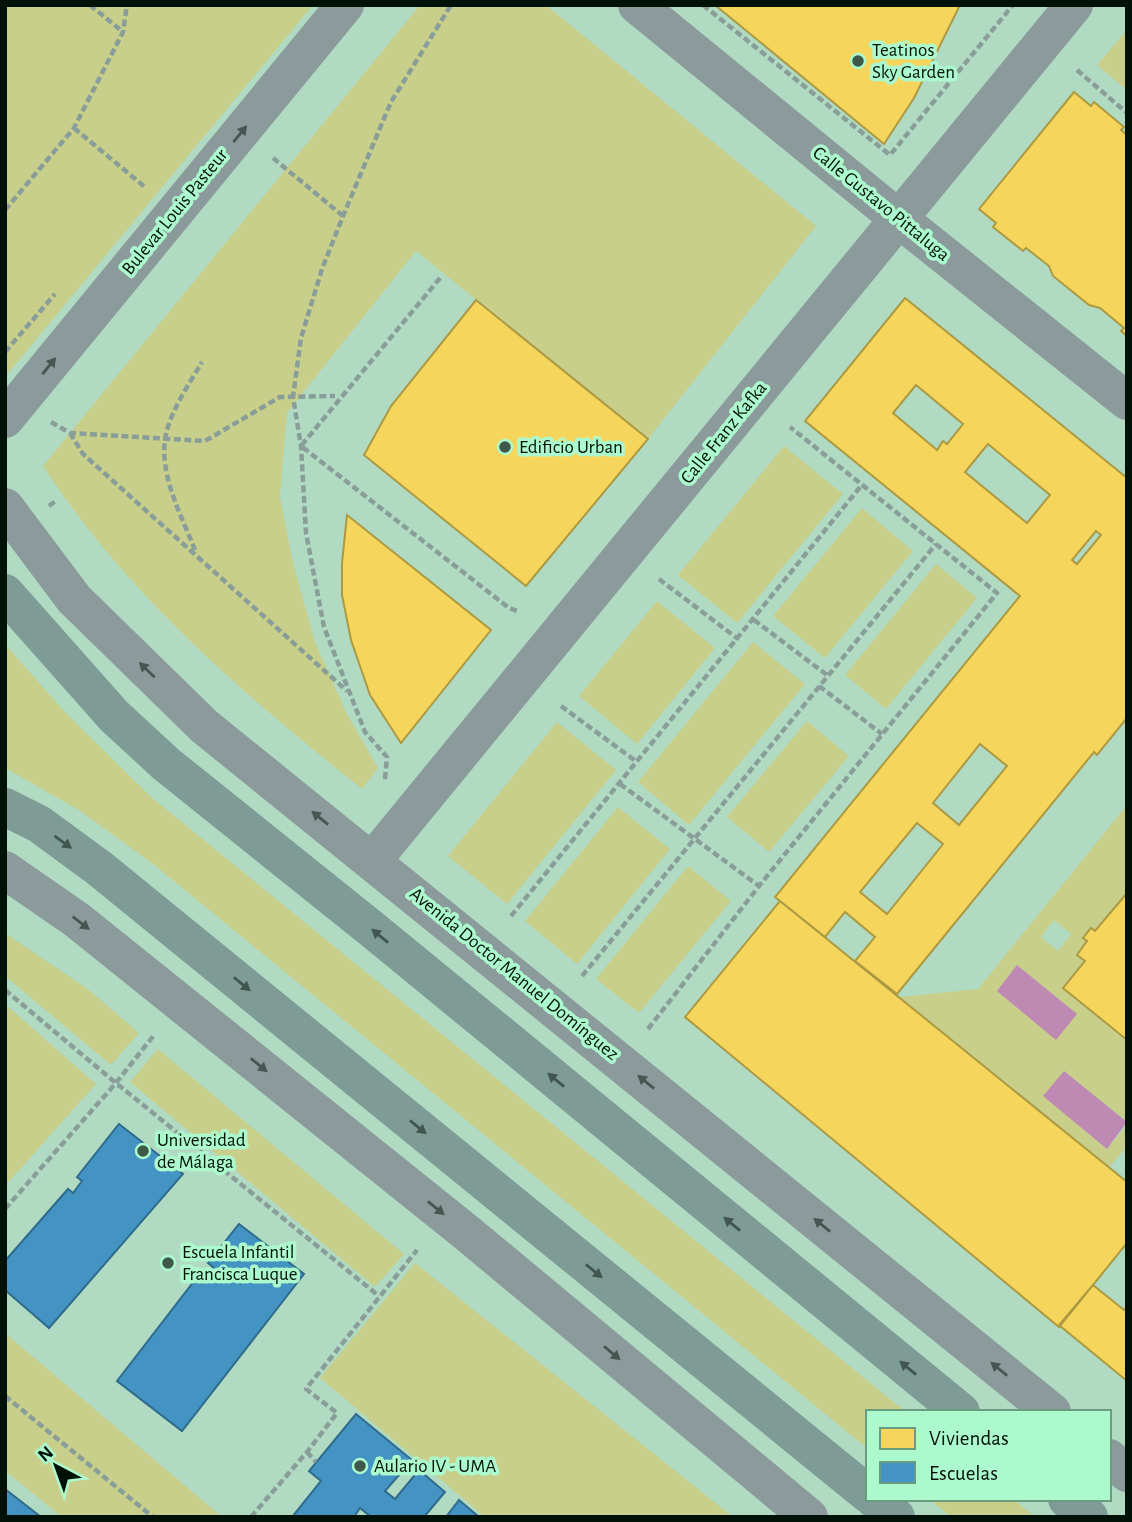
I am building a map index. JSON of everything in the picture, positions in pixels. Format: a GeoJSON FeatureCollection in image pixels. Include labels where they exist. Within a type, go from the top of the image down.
{"type":"FeatureCollection","features":[{"type":"Feature","properties":{"kind":"main road"},"geometry":{"type":"LineString","coordinates":[[5,593],[114,716],[166,764],[373,930],[959,1410]]}},
{"type":"Feature","properties":{"kind":"main road"},"geometry":{"type":"LineString","coordinates":[[5,807],[38,824],[99,868],[866,1492]]}},
{"type":"Feature","properties":{"kind":"main road"},"geometry":{"type":"LineString","coordinates":[[876,1501],[896,1517]]}},
{"type":"Feature","properties":{"kind":"main road"},"geometry":{"type":"LineString","coordinates":[[1070,1501],[1089,1517]]}},
{"type":"Feature","properties":{"kind":"street","name":"Bulevar Louis Pasteur"},"geometry":{"type":"LineString","coordinates":[[5,419],[345,5]]}},
{"type":"Feature","properties":{"kind":"street","name":"Calle Gustavo Pittaluga"},"geometry":{"type":"LineString","coordinates":[[638,5],[1127,401]]}},
{"type":"Feature","properties":{"kind":"street","name":"Calle Franz Kafka"},"geometry":{"type":"LineString","coordinates":[[373,860],[1074,5]]}},
{"type":"Feature","properties":{"kind":"street","name":"Avenida Doctor Manuel Domínguez"},"geometry":{"type":"LineString","coordinates":[[5,507],[74,599],[194,716],[1050,1410]]}},
{"type":"Feature","properties":{"kind":"street"},"geometry":{"type":"LineString","coordinates":[[5,870],[78,920],[413,1189],[810,1517]]}},
{"type":"Feature","properties":{"kind":"street"},"geometry":{"type":"LineString","coordinates":[[1111,1460],[1127,1473]]}},
{"type":"Feature","properties":{"kind":"path"},"geometry":{"type":"LineString","coordinates":[[90,5],[123,32]]}},
{"type":"Feature","properties":{"kind":"path"},"geometry":{"type":"LineString","coordinates":[[5,210],[74,128],[123,32],[127,5]]}},
{"type":"Feature","properties":{"kind":"path"},"geometry":{"type":"LineString","coordinates":[[385,779],[387,757],[365,732],[324,626],[306,533],[301,446],[293,397],[301,338],[322,269],[343,216],[391,102],[451,5]]}},
{"type":"Feature","properties":{"kind":"path"},"geometry":{"type":"LineString","coordinates":[[703,5],[890,155],[1013,5]]}},
{"type":"Feature","properties":{"kind":"path"},"geometry":{"type":"LineString","coordinates":[[1076,71],[1127,113]]}},
{"type":"Feature","properties":{"kind":"path"},"geometry":{"type":"LineString","coordinates":[[74,128],[155,196]]}},
{"type":"Feature","properties":{"kind":"path"},"geometry":{"type":"LineString","coordinates":[[273,158],[343,216]]}},
{"type":"Feature","properties":{"kind":"path"},"geometry":{"type":"LineString","coordinates":[[301,446],[440,278]]}},
{"type":"Feature","properties":{"kind":"path"},"geometry":{"type":"LineString","coordinates":[[196,553],[173,491],[165,461],[165,439],[179,402],[202,362]]}},
{"type":"Feature","properties":{"kind":"path"},"geometry":{"type":"LineString","coordinates":[[55,426],[70,433],[205,441],[280,397],[335,396]]}},
{"type":"Feature","properties":{"kind":"path"},"geometry":{"type":"LineString","coordinates":[[648,1029],[997,593],[790,427]]}},
{"type":"Feature","properties":{"kind":"path"},"geometry":{"type":"LineString","coordinates":[[70,433],[83,454],[348,691]]}},
{"type":"Feature","properties":{"kind":"path"},"geometry":{"type":"LineString","coordinates":[[301,446],[509,608],[517,611]]}},
{"type":"Feature","properties":{"kind":"path"},"geometry":{"type":"LineString","coordinates":[[511,916],[862,486]]}},
{"type":"Feature","properties":{"kind":"path"},"geometry":{"type":"LineString","coordinates":[[582,976],[936,544]]}},
{"type":"Feature","properties":{"kind":"path"},"geometry":{"type":"LineString","coordinates":[[659,579],[738,639]]}},
{"type":"Feature","properties":{"kind":"path"},"geometry":{"type":"LineString","coordinates":[[754,620],[827,675]]}},
{"type":"Feature","properties":{"kind":"path"},"geometry":{"type":"LineString","coordinates":[[819,686],[882,734]]}},
{"type":"Feature","properties":{"kind":"path"},"geometry":{"type":"LineString","coordinates":[[561,706],[637,762]]}},
{"type":"Feature","properties":{"kind":"path"},"geometry":{"type":"LineString","coordinates":[[620,784],[759,887]]}},
{"type":"Feature","properties":{"kind":"path"},"geometry":{"type":"LineString","coordinates":[[5,990],[379,1296]]}},
{"type":"Feature","properties":{"kind":"path"},"geometry":{"type":"LineString","coordinates":[[5,1209],[116,1083],[154,1035]]}},
{"type":"Feature","properties":{"kind":"path"},"geometry":{"type":"LineString","coordinates":[[251,1517],[337,1413],[306,1389],[417,1250]]}},
{"type":"Feature","properties":{"kind":"path"},"geometry":{"type":"LineString","coordinates":[[5,1396],[153,1517]]}},
{"type":"Feature","properties":{"kind":"path"},"geometry":{"type":"LineString","coordinates":[[307,1452],[316,1462]]}},
{"type":"Feature","properties":{"kind":"green space"},"geometry":{"type":"Polygon","coordinates":[[[5,5],[313,5],[5,377],[5,5]]]}},
{"type":"Feature","properties":{"kind":"green space"},"geometry":{"type":"Polygon","coordinates":[[[420,5],[546,5],[816,226],[648,439],[416,251],[287,413],[280,497],[293,563],[315,642],[347,714],[378,768],[362,789],[273,716],[189,640],[112,558],[76,514],[43,466],[420,5]]]}},
{"type":"Feature","properties":{"kind":"green space"},"geometry":{"type":"Polygon","coordinates":[[[1127,30],[1127,90],[1097,65],[1127,30]]]}},
{"type":"Feature","properties":{"kind":"green space"},"geometry":{"type":"Polygon","coordinates":[[[784,446],[843,494],[737,623],[678,575],[784,446]]]}},
{"type":"Feature","properties":{"kind":"green space"},"geometry":{"type":"Polygon","coordinates":[[[862,508],[913,551],[825,658],[773,616],[862,508]]]}},
{"type":"Feature","properties":{"kind":"green space"},"geometry":{"type":"Polygon","coordinates":[[[936,564],[977,598],[886,709],[845,675],[936,564]]]}},
{"type":"Feature","properties":{"kind":"green space"},"geometry":{"type":"Polygon","coordinates":[[[657,601],[715,648],[637,744],[579,696],[657,601]]]}},
{"type":"Feature","properties":{"kind":"green space"},"geometry":{"type":"Polygon","coordinates":[[[753,642],[805,684],[689,825],[638,782],[753,642]]]}},
{"type":"Feature","properties":{"kind":"green space"},"geometry":{"type":"Polygon","coordinates":[[[5,644],[64,711],[151,797],[904,1410],[866,1410],[866,1447],[153,864],[79,810],[5,768],[5,644]]]}},
{"type":"Feature","properties":{"kind":"green space"},"geometry":{"type":"Polygon","coordinates":[[[807,721],[849,756],[769,852],[727,817],[807,721]]]}},
{"type":"Feature","properties":{"kind":"green space"},"geometry":{"type":"Polygon","coordinates":[[[557,722],[616,770],[507,904],[448,856],[557,722]]]}},
{"type":"Feature","properties":{"kind":"green space"},"geometry":{"type":"Polygon","coordinates":[[[1127,805],[1127,893],[1095,931],[1083,938],[1087,941],[1077,955],[1085,961],[1063,988],[1127,1040],[1127,1122],[1064,1071],[1107,1149],[1127,1125],[1127,1146],[1109,1168],[900,997],[978,989],[1127,805]],[[1054,920],[1041,937],[1058,951],[1071,934],[1054,920]]]}},
{"type":"Feature","properties":{"kind":"green space"},"geometry":{"type":"Polygon","coordinates":[[[618,807],[670,849],[577,964],[525,921],[618,807]]]}},
{"type":"Feature","properties":{"kind":"green space"},"geometry":{"type":"Polygon","coordinates":[[[688,866],[731,901],[639,1013],[596,979],[688,866]]]}},
{"type":"Feature","properties":{"kind":"green space"},"geometry":{"type":"Polygon","coordinates":[[[5,933],[89,990],[139,1033],[111,1065],[5,976],[5,933]]]}},
{"type":"Feature","properties":{"kind":"green space"},"geometry":{"type":"Polygon","coordinates":[[[5,1004],[96,1084],[5,1186],[5,1004]]]}},
{"type":"Feature","properties":{"kind":"green space"},"geometry":{"type":"Polygon","coordinates":[[[158,1049],[404,1254],[375,1287],[130,1082],[158,1049]]]}},
{"type":"Feature","properties":{"kind":"green space"},"geometry":{"type":"Polygon","coordinates":[[[415,1263],[733,1517],[485,1517],[320,1378],[415,1263]]]}},
{"type":"Feature","properties":{"kind":"green space"},"geometry":{"type":"Polygon","coordinates":[[[5,1333],[222,1517],[62,1517],[5,1471],[5,1333]]]}},
{"type":"Feature","properties":{"kind":"green space"},"geometry":{"type":"Polygon","coordinates":[[[931,1501],[1015,1501],[1035,1517],[951,1517],[931,1501]]]}},
{"type":"Feature","properties":{"kind":"shaded area"},"geometry":{"type":"Polygon","coordinates":[[[1017,965],[1077,1014],[1056,1040],[997,991],[1017,965]]]}},
{"type":"Feature","properties":{"kind":"shaded area"},"geometry":{"type":"Polygon","coordinates":[[[1064,1071],[1127,1122],[1107,1149],[1043,1096],[1064,1071]]]}},
{"type":"Feature","properties":{"kind":"building: Viviendas","name":"Teatinos Sky Garden"},"geometry":{"type":"Polygon","coordinates":[[[715,5],[960,5],[914,98],[884,144],[715,5]]]}},
{"type":"Feature","properties":{"kind":"building: Viviendas"},"geometry":{"type":"Polygon","coordinates":[[[1074,92],[1091,106],[1094,102],[1124,127],[1121,130],[1127,135],[1127,336],[1121,331],[1124,328],[1100,308],[1089,305],[1053,276],[1049,266],[1026,248],[1023,251],[993,227],[996,223],[979,209],[1074,92]]]}},
{"type":"Feature","properties":{"kind":"building: Viviendas"},"geometry":{"type":"Polygon","coordinates":[[[905,298],[1127,478],[1127,718],[1097,755],[1094,752],[897,994],[855,961],[875,937],[845,912],[825,937],[775,897],[1020,596],[805,421],[905,298]],[[916,385],[893,413],[937,450],[943,441],[947,444],[963,424],[916,385]],[[988,444],[965,472],[1027,523],[1050,495],[988,444]],[[1096,531],[1072,560],[1077,564],[1101,535],[1096,531]],[[980,744],[933,803],[959,825],[1007,766],[980,744]],[[917,823],[860,892],[887,914],[943,844],[917,823]]]}},
{"type":"Feature","properties":{"kind":"building: Viviendas","name":"Edificio Urban"},"geometry":{"type":"Polygon","coordinates":[[[476,300],[648,439],[526,586],[364,455],[391,406],[476,300]]]}},
{"type":"Feature","properties":{"kind":"building: Viviendas"},"geometry":{"type":"Polygon","coordinates":[[[347,515],[491,630],[401,743],[370,695],[351,640],[342,595],[347,515]]]}},
{"type":"Feature","properties":{"kind":"building: Viviendas"},"geometry":{"type":"Polygon","coordinates":[[[1127,893],[1127,1040],[1063,988],[1085,961],[1077,955],[1087,941],[1083,938],[1091,928],[1095,931],[1127,893]]]}},
{"type":"Feature","properties":{"kind":"building: Viviendas"},"geometry":{"type":"Polygon","coordinates":[[[780,901],[1127,1182],[1127,1243],[1059,1327],[685,1017],[780,901]]]}},
{"type":"Feature","properties":{"kind":"building: Viviendas"},"geometry":{"type":"Polygon","coordinates":[[[1093,1285],[1124,1310],[1127,1307],[1127,1381],[1059,1325],[1093,1285]]]}},
{"type":"Feature","properties":{"kind":"building: Escuelas"},"geometry":{"type":"Polygon","coordinates":[[[119,1124],[183,1174],[49,1328],[5,1290],[5,1261],[68,1189],[73,1193],[82,1181],[77,1177],[119,1124]]]}},
{"type":"Feature","properties":{"kind":"building: Escuelas"},"geometry":{"type":"Polygon","coordinates":[[[239,1224],[304,1274],[182,1431],[117,1381],[198,1276],[203,1280],[213,1267],[208,1263],[239,1224]]]}},
{"type":"Feature","properties":{"kind":"building: Escuelas","name":"Aulario IV - UMA"},"geometry":{"type":"Polygon","coordinates":[[[356,1414],[412,1460],[385,1491],[395,1499],[419,1470],[445,1492],[424,1517],[371,1517],[360,1508],[354,1517],[292,1517],[321,1481],[309,1471],[356,1414]]]}},
{"type":"Feature","properties":{"kind":"building: Escuelas"},"geometry":{"type":"Polygon","coordinates":[[[5,1489],[41,1517],[5,1517],[5,1489]]]}},
{"type":"Feature","properties":{"kind":"building: Escuelas","name":"Aulario IV - UMA"},"geometry":{"type":"Polygon","coordinates":[[[459,1500],[479,1517],[446,1517],[459,1500]]]}},
{"type":"Feature","properties":{"kind":"place","name":"Teatinos Sky Garden"},"geometry":{"type":"Point","coordinates":[858,61]}},
{"type":"Feature","properties":{"kind":"place","name":"Edificio Urban"},"geometry":{"type":"Point","coordinates":[505,447]}},
{"type":"Feature","properties":{"kind":"place","name":"Universidad de Málaga"},"geometry":{"type":"Point","coordinates":[143,1151]}},
{"type":"Feature","properties":{"kind":"place","name":"Escuela Infantil Francisca Luque"},"geometry":{"type":"Point","coordinates":[168,1263]}},
{"type":"Feature","properties":{"kind":"place","name":"Aulario IV - UMA"},"geometry":{"type":"Point","coordinates":[360,1466]}}]}
